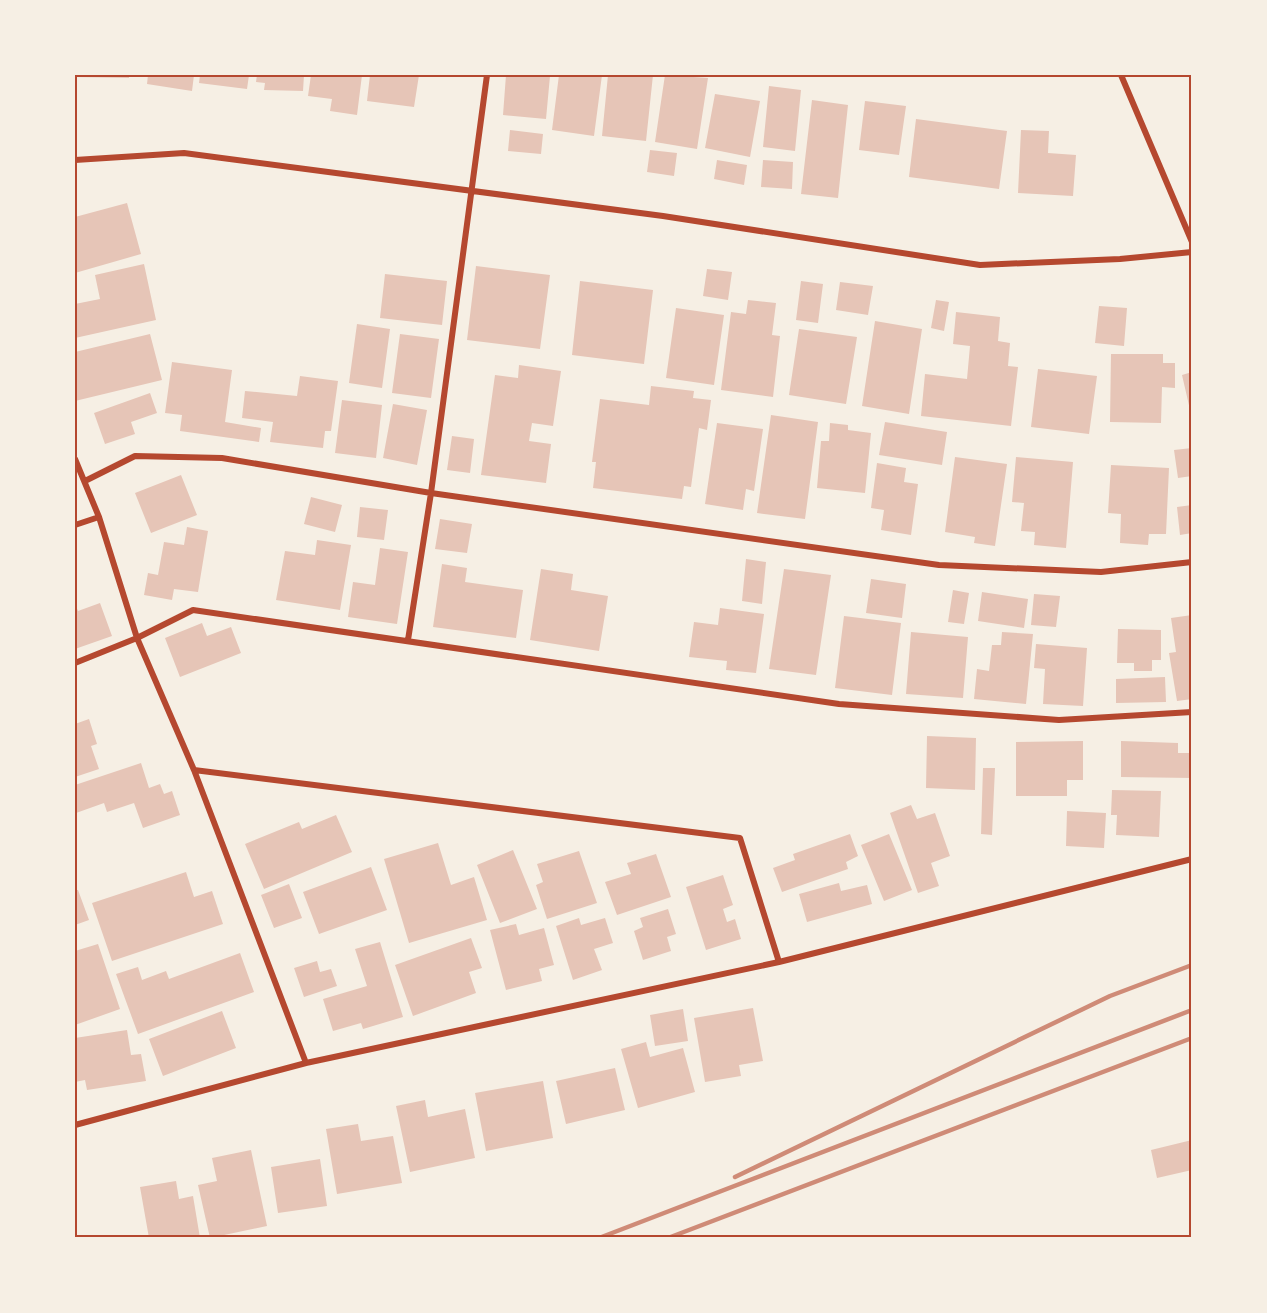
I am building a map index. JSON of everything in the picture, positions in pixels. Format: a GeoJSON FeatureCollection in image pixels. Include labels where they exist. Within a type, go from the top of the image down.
{"type":"FeatureCollection","features":[{"type":"Feature","properties":{"kind":"street"},"geometry":{"type":"LineString","coordinates":[[408,640],[431,493],[487,75]]}},
{"type":"Feature","properties":{"kind":"street"},"geometry":{"type":"LineString","coordinates":[[1121,75],[1192,242]]}},
{"type":"Feature","properties":{"kind":"street"},"geometry":{"type":"LineString","coordinates":[[75,160],[184,153],[472,189],[980,265],[1120,259],[1192,252]]}},
{"type":"Feature","properties":{"kind":"street"},"geometry":{"type":"LineString","coordinates":[[85,481],[135,456],[222,458],[431,493],[939,565],[1101,572],[1192,562]]}},
{"type":"Feature","properties":{"kind":"street"},"geometry":{"type":"LineString","coordinates":[[75,459],[99,517],[137,638],[194,770],[306,1064]]}},
{"type":"Feature","properties":{"kind":"street"},"geometry":{"type":"LineString","coordinates":[[75,525],[99,517]]}},
{"type":"Feature","properties":{"kind":"street"},"geometry":{"type":"LineString","coordinates":[[75,663],[137,638],[193,610],[839,704],[1059,720],[1192,712]]}},
{"type":"Feature","properties":{"kind":"street"},"geometry":{"type":"LineString","coordinates":[[194,770],[740,838],[778,962]]}},
{"type":"Feature","properties":{"kind":"street"},"geometry":{"type":"LineString","coordinates":[[75,1125],[306,1064],[778,962],[923,928],[1192,859]]}},
{"type":"Feature","properties":{"kind":"building"},"geometry":{"type":"Polygon","coordinates":[[[75,75],[129,75],[129,78],[75,77],[75,75]]]}},
{"type":"Feature","properties":{"kind":"building"},"geometry":{"type":"Polygon","coordinates":[[[148,75],[194,75],[192,91],[147,84],[148,75]]]}},
{"type":"Feature","properties":{"kind":"building"},"geometry":{"type":"Polygon","coordinates":[[[200,75],[249,75],[247,89],[199,83],[200,75]]]}},
{"type":"Feature","properties":{"kind":"building"},"geometry":{"type":"Polygon","coordinates":[[[257,75],[304,75],[303,91],[264,90],[265,83],[256,82],[257,75]]]}},
{"type":"Feature","properties":{"kind":"building"},"geometry":{"type":"Polygon","coordinates":[[[311,75],[362,75],[357,115],[330,111],[332,99],[308,96],[311,75]]]}},
{"type":"Feature","properties":{"kind":"building"},"geometry":{"type":"Polygon","coordinates":[[[370,75],[419,75],[414,107],[367,101],[370,75]]]}},
{"type":"Feature","properties":{"kind":"building"},"geometry":{"type":"Polygon","coordinates":[[[506,75],[550,76],[546,119],[503,115],[506,75]]]}},
{"type":"Feature","properties":{"kind":"building"},"geometry":{"type":"Polygon","coordinates":[[[559,75],[602,75],[594,136],[552,130],[559,75]]]}},
{"type":"Feature","properties":{"kind":"building"},"geometry":{"type":"Polygon","coordinates":[[[608,75],[653,75],[646,141],[602,136],[608,75]]]}},
{"type":"Feature","properties":{"kind":"building"},"geometry":{"type":"Polygon","coordinates":[[[665,75],[708,78],[697,149],[655,142],[665,75]]]}},
{"type":"Feature","properties":{"kind":"building"},"geometry":{"type":"Polygon","coordinates":[[[769,86],[801,90],[795,151],[763,147],[769,86]]]}},
{"type":"Feature","properties":{"kind":"building"},"geometry":{"type":"Polygon","coordinates":[[[715,94],[760,101],[750,157],[705,148],[715,94]]]}},
{"type":"Feature","properties":{"kind":"building"},"geometry":{"type":"Polygon","coordinates":[[[812,100],[848,105],[838,198],[801,194],[812,100]]]}},
{"type":"Feature","properties":{"kind":"building"},"geometry":{"type":"Polygon","coordinates":[[[865,101],[906,106],[899,155],[859,150],[865,101]]]}},
{"type":"Feature","properties":{"kind":"building"},"geometry":{"type":"Polygon","coordinates":[[[916,119],[1007,131],[999,189],[909,177],[916,119]]]}},
{"type":"Feature","properties":{"kind":"building"},"geometry":{"type":"Polygon","coordinates":[[[510,130],[543,134],[541,154],[508,151],[510,130]]]}},
{"type":"Feature","properties":{"kind":"building"},"geometry":{"type":"Polygon","coordinates":[[[1021,130],[1049,131],[1048,153],[1076,155],[1073,196],[1018,193],[1021,130]]]}},
{"type":"Feature","properties":{"kind":"building"},"geometry":{"type":"Polygon","coordinates":[[[650,150],[677,153],[674,176],[647,172],[650,150]]]}},
{"type":"Feature","properties":{"kind":"building"},"geometry":{"type":"Polygon","coordinates":[[[717,160],[747,165],[744,185],[714,179],[717,160]]]}},
{"type":"Feature","properties":{"kind":"building"},"geometry":{"type":"Polygon","coordinates":[[[763,160],[793,162],[792,189],[761,187],[763,160]]]}},
{"type":"Feature","properties":{"kind":"building"},"geometry":{"type":"Polygon","coordinates":[[[127,203],[141,254],[75,273],[75,217],[127,203]]]}},
{"type":"Feature","properties":{"kind":"building"},"geometry":{"type":"Polygon","coordinates":[[[144,264],[156,320],[75,338],[75,304],[100,299],[95,275],[144,264]]]}},
{"type":"Feature","properties":{"kind":"building"},"geometry":{"type":"Polygon","coordinates":[[[476,266],[550,275],[540,349],[467,340],[476,266]]]}},
{"type":"Feature","properties":{"kind":"building"},"geometry":{"type":"Polygon","coordinates":[[[707,269],[732,272],[728,300],[703,296],[707,269]]]}},
{"type":"Feature","properties":{"kind":"building"},"geometry":{"type":"Polygon","coordinates":[[[385,274],[447,281],[442,325],[380,318],[385,274]]]}},
{"type":"Feature","properties":{"kind":"building"},"geometry":{"type":"Polygon","coordinates":[[[580,281],[653,290],[644,364],[572,355],[580,281]]]}},
{"type":"Feature","properties":{"kind":"building"},"geometry":{"type":"Polygon","coordinates":[[[801,281],[823,284],[818,323],[796,320],[801,281]]]}},
{"type":"Feature","properties":{"kind":"building"},"geometry":{"type":"Polygon","coordinates":[[[840,282],[873,286],[868,315],[836,310],[840,282]]]}},
{"type":"Feature","properties":{"kind":"building"},"geometry":{"type":"Polygon","coordinates":[[[748,300],[776,303],[772,335],[780,336],[773,397],[721,390],[731,312],[746,314],[748,300]]]}},
{"type":"Feature","properties":{"kind":"building"},"geometry":{"type":"Polygon","coordinates":[[[936,300],[949,302],[944,331],[931,328],[936,300]]]}},
{"type":"Feature","properties":{"kind":"building"},"geometry":{"type":"Polygon","coordinates":[[[1099,306],[1127,308],[1124,346],[1095,343],[1099,306]]]}},
{"type":"Feature","properties":{"kind":"building"},"geometry":{"type":"Polygon","coordinates":[[[676,308],[724,315],[714,385],[666,378],[676,308]]]}},
{"type":"Feature","properties":{"kind":"building"},"geometry":{"type":"Polygon","coordinates":[[[956,312],[1000,317],[998,341],[1010,343],[1008,366],[1018,367],[1011,426],[921,416],[925,374],[967,379],[970,346],[953,344],[956,312]]]}},
{"type":"Feature","properties":{"kind":"building"},"geometry":{"type":"Polygon","coordinates":[[[875,321],[922,329],[909,414],[862,406],[875,321]]]}},
{"type":"Feature","properties":{"kind":"building"},"geometry":{"type":"Polygon","coordinates":[[[357,324],[390,329],[382,388],[349,383],[357,324]]]}},
{"type":"Feature","properties":{"kind":"building"},"geometry":{"type":"Polygon","coordinates":[[[799,329],[857,337],[846,404],[789,395],[799,329]]]}},
{"type":"Feature","properties":{"kind":"building"},"geometry":{"type":"Polygon","coordinates":[[[150,334],[162,380],[75,401],[75,352],[150,334]]]}},
{"type":"Feature","properties":{"kind":"building"},"geometry":{"type":"Polygon","coordinates":[[[400,334],[439,339],[431,398],[392,393],[400,334]]]}},
{"type":"Feature","properties":{"kind":"building"},"geometry":{"type":"Polygon","coordinates":[[[1111,354],[1163,354],[1163,363],[1175,363],[1175,388],[1162,387],[1161,423],[1110,422],[1111,354]]]}},
{"type":"Feature","properties":{"kind":"building"},"geometry":{"type":"Polygon","coordinates":[[[172,362],[232,370],[225,422],[261,428],[259,442],[180,431],[182,415],[165,413],[172,362]]]}},
{"type":"Feature","properties":{"kind":"building"},"geometry":{"type":"Polygon","coordinates":[[[519,365],[561,371],[553,426],[532,423],[529,441],[551,444],[546,483],[481,475],[495,375],[518,378],[519,365]]]}},
{"type":"Feature","properties":{"kind":"building"},"geometry":{"type":"Polygon","coordinates":[[[1038,369],[1097,376],[1089,434],[1031,427],[1038,369]]]}},
{"type":"Feature","properties":{"kind":"building"},"geometry":{"type":"Polygon","coordinates":[[[1192,372],[1192,414],[1191,414],[1182,375],[1192,372]]]}},
{"type":"Feature","properties":{"kind":"building"},"geometry":{"type":"Polygon","coordinates":[[[300,376],[338,381],[331,431],[325,431],[323,448],[270,442],[273,422],[242,418],[245,391],[297,396],[300,376]]]}},
{"type":"Feature","properties":{"kind":"building"},"geometry":{"type":"Polygon","coordinates":[[[651,386],[694,391],[693,398],[711,400],[707,430],[699,428],[691,487],[684,486],[682,499],[593,488],[596,462],[592,462],[600,399],[649,405],[651,386]]]}},
{"type":"Feature","properties":{"kind":"building"},"geometry":{"type":"Polygon","coordinates":[[[150,393],[157,413],[131,422],[135,434],[105,444],[94,413],[150,393]]]}},
{"type":"Feature","properties":{"kind":"building"},"geometry":{"type":"Polygon","coordinates":[[[342,400],[382,405],[376,458],[335,453],[342,400]]]}},
{"type":"Feature","properties":{"kind":"building"},"geometry":{"type":"Polygon","coordinates":[[[393,404],[427,410],[417,465],[383,458],[393,404]]]}},
{"type":"Feature","properties":{"kind":"building"},"geometry":{"type":"Polygon","coordinates":[[[771,415],[818,422],[805,519],[757,513],[771,415]]]}},
{"type":"Feature","properties":{"kind":"building"},"geometry":{"type":"Polygon","coordinates":[[[885,422],[947,432],[942,465],[879,455],[885,422]]]}},
{"type":"Feature","properties":{"kind":"building"},"geometry":{"type":"Polygon","coordinates":[[[717,423],[763,429],[754,491],[746,489],[743,510],[705,504],[717,423]]]}},
{"type":"Feature","properties":{"kind":"building"},"geometry":{"type":"Polygon","coordinates":[[[830,423],[848,425],[848,430],[871,433],[865,493],[817,488],[821,441],[829,441],[830,423]]]}},
{"type":"Feature","properties":{"kind":"building"},"geometry":{"type":"Polygon","coordinates":[[[452,436],[474,439],[470,473],[447,470],[452,436]]]}},
{"type":"Feature","properties":{"kind":"building"},"geometry":{"type":"Polygon","coordinates":[[[1192,448],[1192,476],[1178,478],[1174,450],[1192,448]]]}},
{"type":"Feature","properties":{"kind":"building"},"geometry":{"type":"Polygon","coordinates":[[[955,457],[1007,464],[995,546],[974,543],[975,537],[945,532],[955,457]]]}},
{"type":"Feature","properties":{"kind":"building"},"geometry":{"type":"Polygon","coordinates":[[[1016,457],[1073,462],[1066,548],[1034,545],[1035,532],[1021,531],[1024,503],[1012,502],[1016,457]]]}},
{"type":"Feature","properties":{"kind":"building"},"geometry":{"type":"Polygon","coordinates":[[[877,463],[906,468],[904,482],[918,484],[911,535],[881,530],[884,510],[871,508],[877,463]]]}},
{"type":"Feature","properties":{"kind":"building"},"geometry":{"type":"Polygon","coordinates":[[[1111,465],[1169,468],[1166,534],[1149,534],[1148,545],[1120,543],[1121,514],[1108,513],[1111,465]]]}},
{"type":"Feature","properties":{"kind":"building"},"geometry":{"type":"Polygon","coordinates":[[[181,475],[197,515],[151,533],[135,493],[181,475]]]}},
{"type":"Feature","properties":{"kind":"building"},"geometry":{"type":"Polygon","coordinates":[[[311,497],[342,505],[335,532],[304,524],[311,497]]]}},
{"type":"Feature","properties":{"kind":"building"},"geometry":{"type":"Polygon","coordinates":[[[1192,505],[1192,533],[1180,535],[1177,507],[1192,505]]]}},
{"type":"Feature","properties":{"kind":"building"},"geometry":{"type":"Polygon","coordinates":[[[360,507],[388,510],[384,540],[357,537],[360,507]]]}},
{"type":"Feature","properties":{"kind":"building"},"geometry":{"type":"Polygon","coordinates":[[[440,519],[472,524],[467,553],[435,549],[440,519]]]}},
{"type":"Feature","properties":{"kind":"building"},"geometry":{"type":"Polygon","coordinates":[[[187,527],[208,531],[198,592],[174,589],[172,600],[144,595],[148,573],[158,575],[164,542],[184,545],[187,527]]]}},
{"type":"Feature","properties":{"kind":"building"},"geometry":{"type":"Polygon","coordinates":[[[317,540],[351,545],[340,610],[276,600],[285,551],[315,555],[317,540]]]}},
{"type":"Feature","properties":{"kind":"building"},"geometry":{"type":"Polygon","coordinates":[[[380,548],[408,552],[397,624],[348,617],[353,582],[375,585],[380,548]]]}},
{"type":"Feature","properties":{"kind":"building"},"geometry":{"type":"Polygon","coordinates":[[[746,559],[766,562],[762,604],[742,601],[746,559]]]}},
{"type":"Feature","properties":{"kind":"building"},"geometry":{"type":"Polygon","coordinates":[[[442,564],[467,568],[465,582],[523,590],[516,638],[433,627],[442,564]]]}},
{"type":"Feature","properties":{"kind":"building"},"geometry":{"type":"Polygon","coordinates":[[[541,569],[573,574],[571,590],[608,596],[599,651],[530,640],[541,569]]]}},
{"type":"Feature","properties":{"kind":"building"},"geometry":{"type":"Polygon","coordinates":[[[784,569],[831,575],[816,675],[769,669],[784,569]]]}},
{"type":"Feature","properties":{"kind":"building"},"geometry":{"type":"Polygon","coordinates":[[[871,579],[906,584],[902,618],[866,613],[871,579]]]}},
{"type":"Feature","properties":{"kind":"building"},"geometry":{"type":"Polygon","coordinates":[[[953,590],[969,593],[964,624],[948,622],[953,590]]]}},
{"type":"Feature","properties":{"kind":"building"},"geometry":{"type":"Polygon","coordinates":[[[982,592],[1028,599],[1024,628],[978,621],[982,592]]]}},
{"type":"Feature","properties":{"kind":"building"},"geometry":{"type":"Polygon","coordinates":[[[1034,594],[1060,596],[1056,627],[1031,625],[1034,594]]]}},
{"type":"Feature","properties":{"kind":"building"},"geometry":{"type":"Polygon","coordinates":[[[100,603],[112,636],[75,649],[75,604],[78,611],[100,603]]]}},
{"type":"Feature","properties":{"kind":"building"},"geometry":{"type":"Polygon","coordinates":[[[720,608],[764,614],[756,673],[726,670],[727,661],[689,657],[694,622],[718,625],[720,608]]]}},
{"type":"Feature","properties":{"kind":"building"},"geometry":{"type":"Polygon","coordinates":[[[1192,615],[1192,699],[1177,701],[1169,653],[1176,652],[1171,618],[1192,615]]]}},
{"type":"Feature","properties":{"kind":"building"},"geometry":{"type":"Polygon","coordinates":[[[844,616],[901,623],[892,695],[835,688],[844,616]]]}},
{"type":"Feature","properties":{"kind":"building"},"geometry":{"type":"Polygon","coordinates":[[[202,623],[207,636],[231,627],[241,653],[180,677],[165,638],[202,623]]]}},
{"type":"Feature","properties":{"kind":"building"},"geometry":{"type":"Polygon","coordinates":[[[1118,629],[1161,630],[1161,660],[1152,660],[1152,671],[1134,671],[1134,663],[1117,663],[1118,629]]]}},
{"type":"Feature","properties":{"kind":"building"},"geometry":{"type":"Polygon","coordinates":[[[911,632],[968,637],[963,698],[906,694],[911,632]]]}},
{"type":"Feature","properties":{"kind":"building"},"geometry":{"type":"Polygon","coordinates":[[[1002,632],[1033,634],[1026,704],[974,699],[977,669],[989,671],[992,645],[1001,645],[1002,632]]]}},
{"type":"Feature","properties":{"kind":"building"},"geometry":{"type":"Polygon","coordinates":[[[1036,644],[1087,648],[1083,706],[1043,704],[1045,669],[1034,668],[1036,644]]]}},
{"type":"Feature","properties":{"kind":"building"},"geometry":{"type":"Polygon","coordinates":[[[1165,677],[1166,702],[1116,703],[1116,679],[1165,677]]]}},
{"type":"Feature","properties":{"kind":"building"},"geometry":{"type":"Polygon","coordinates":[[[89,719],[97,744],[91,746],[99,769],[75,777],[75,724],[89,719]]]}},
{"type":"Feature","properties":{"kind":"building"},"geometry":{"type":"Polygon","coordinates":[[[927,736],[976,738],[975,790],[926,788],[927,736]]]}},
{"type":"Feature","properties":{"kind":"building"},"geometry":{"type":"Polygon","coordinates":[[[1083,741],[1083,780],[1067,780],[1067,796],[1016,796],[1016,742],[1083,741]]]}},
{"type":"Feature","properties":{"kind":"building"},"geometry":{"type":"Polygon","coordinates":[[[1121,741],[1178,743],[1178,753],[1192,753],[1192,778],[1121,777],[1121,741]]]}},
{"type":"Feature","properties":{"kind":"building"},"geometry":{"type":"Polygon","coordinates":[[[141,763],[149,788],[160,784],[164,794],[172,791],[180,815],[143,828],[134,803],[107,812],[104,803],[76,813],[75,785],[141,763]]]}},
{"type":"Feature","properties":{"kind":"building"},"geometry":{"type":"Polygon","coordinates":[[[983,768],[995,768],[992,835],[981,834],[983,768]]]}},
{"type":"Feature","properties":{"kind":"building"},"geometry":{"type":"Polygon","coordinates":[[[1112,790],[1161,791],[1159,837],[1116,835],[1117,815],[1111,815],[1112,790]]]}},
{"type":"Feature","properties":{"kind":"building"},"geometry":{"type":"Polygon","coordinates":[[[911,805],[917,819],[935,813],[950,856],[931,863],[939,886],[918,893],[890,813],[911,805]]]}},
{"type":"Feature","properties":{"kind":"building"},"geometry":{"type":"Polygon","coordinates":[[[1067,811],[1106,813],[1104,848],[1066,846],[1067,811]]]}},
{"type":"Feature","properties":{"kind":"building"},"geometry":{"type":"Polygon","coordinates":[[[336,815],[352,852],[264,889],[245,844],[299,822],[302,829],[336,815]]]}},
{"type":"Feature","properties":{"kind":"building"},"geometry":{"type":"Polygon","coordinates":[[[850,834],[858,856],[846,862],[848,869],[782,892],[773,868],[795,860],[793,854],[850,834]]]}},
{"type":"Feature","properties":{"kind":"building"},"geometry":{"type":"Polygon","coordinates":[[[889,834],[912,890],[884,901],[861,845],[889,834]]]}},
{"type":"Feature","properties":{"kind":"building"},"geometry":{"type":"Polygon","coordinates":[[[438,843],[451,885],[474,877],[487,920],[409,943],[384,859],[438,843]]]}},
{"type":"Feature","properties":{"kind":"building"},"geometry":{"type":"Polygon","coordinates":[[[513,850],[537,909],[500,923],[477,865],[513,850]]]}},
{"type":"Feature","properties":{"kind":"building"},"geometry":{"type":"Polygon","coordinates":[[[579,851],[597,903],[547,919],[536,885],[543,882],[537,864],[579,851]]]}},
{"type":"Feature","properties":{"kind":"building"},"geometry":{"type":"Polygon","coordinates":[[[656,854],[671,897],[617,915],[605,882],[631,874],[627,863],[656,854]]]}},
{"type":"Feature","properties":{"kind":"building"},"geometry":{"type":"Polygon","coordinates":[[[371,867],[387,910],[319,934],[303,892],[371,867]]]}},
{"type":"Feature","properties":{"kind":"building"},"geometry":{"type":"Polygon","coordinates":[[[186,872],[194,897],[212,891],[223,924],[112,961],[92,903],[186,872]]]}},
{"type":"Feature","properties":{"kind":"building"},"geometry":{"type":"Polygon","coordinates":[[[723,875],[733,905],[723,909],[727,922],[735,919],[741,939],[706,950],[686,887],[723,875]]]}},
{"type":"Feature","properties":{"kind":"building"},"geometry":{"type":"Polygon","coordinates":[[[839,883],[841,891],[867,885],[872,904],[807,922],[799,894],[839,883]]]}},
{"type":"Feature","properties":{"kind":"building"},"geometry":{"type":"Polygon","coordinates":[[[289,884],[302,918],[274,928],[261,895],[289,884]]]}},
{"type":"Feature","properties":{"kind":"building"},"geometry":{"type":"Polygon","coordinates":[[[75,890],[78,890],[89,920],[75,925],[75,890]]]}},
{"type":"Feature","properties":{"kind":"building"},"geometry":{"type":"Polygon","coordinates":[[[668,909],[676,934],[667,937],[671,951],[643,960],[634,931],[643,927],[640,918],[668,909]]]}},
{"type":"Feature","properties":{"kind":"building"},"geometry":{"type":"Polygon","coordinates":[[[579,918],[581,925],[605,918],[613,943],[594,949],[602,970],[573,980],[556,926],[579,918]]]}},
{"type":"Feature","properties":{"kind":"building"},"geometry":{"type":"Polygon","coordinates":[[[516,924],[519,935],[544,928],[554,965],[539,969],[542,981],[506,990],[490,930],[516,924]]]}},
{"type":"Feature","properties":{"kind":"building"},"geometry":{"type":"Polygon","coordinates":[[[471,938],[482,968],[469,972],[476,993],[413,1016],[395,965],[471,938]]]}},
{"type":"Feature","properties":{"kind":"building"},"geometry":{"type":"Polygon","coordinates":[[[380,942],[403,1017],[363,1029],[361,1023],[333,1031],[323,999],[367,986],[355,949],[380,942]]]}},
{"type":"Feature","properties":{"kind":"building"},"geometry":{"type":"Polygon","coordinates":[[[98,944],[120,1009],[75,1025],[75,951],[98,944]]]}},
{"type":"Feature","properties":{"kind":"building"},"geometry":{"type":"Polygon","coordinates":[[[240,953],[254,992],[138,1034],[116,974],[138,967],[142,980],[166,971],[169,979],[240,953]]]}},
{"type":"Feature","properties":{"kind":"building"},"geometry":{"type":"Polygon","coordinates":[[[317,961],[320,972],[331,969],[337,986],[304,997],[294,968],[317,961]]]}},
{"type":"Feature","properties":{"kind":"building"},"geometry":{"type":"Polygon","coordinates":[[[753,1008],[763,1061],[739,1065],[741,1076],[705,1082],[694,1018],[753,1008]]]}},
{"type":"Feature","properties":{"kind":"building"},"geometry":{"type":"Polygon","coordinates":[[[683,1009],[688,1041],[655,1046],[650,1015],[683,1009]]]}},
{"type":"Feature","properties":{"kind":"building"},"geometry":{"type":"Polygon","coordinates":[[[222,1011],[236,1048],[163,1076],[149,1039],[222,1011]]]}},
{"type":"Feature","properties":{"kind":"building"},"geometry":{"type":"Polygon","coordinates":[[[127,1030],[131,1055],[141,1054],[146,1081],[87,1090],[85,1080],[75,1082],[75,1038],[127,1030]]]}},
{"type":"Feature","properties":{"kind":"building"},"geometry":{"type":"Polygon","coordinates":[[[646,1042],[650,1057],[683,1048],[695,1092],[638,1108],[621,1049],[646,1042]]]}},
{"type":"Feature","properties":{"kind":"building"},"geometry":{"type":"Polygon","coordinates":[[[615,1068],[625,1110],[566,1124],[556,1081],[615,1068]]]}},
{"type":"Feature","properties":{"kind":"building"},"geometry":{"type":"Polygon","coordinates":[[[543,1081],[553,1138],[486,1151],[475,1093],[543,1081]]]}},
{"type":"Feature","properties":{"kind":"building"},"geometry":{"type":"Polygon","coordinates":[[[425,1100],[428,1117],[465,1109],[475,1158],[410,1172],[396,1106],[425,1100]]]}},
{"type":"Feature","properties":{"kind":"building"},"geometry":{"type":"Polygon","coordinates":[[[358,1124],[361,1141],[393,1136],[402,1183],[337,1194],[326,1129],[358,1124]]]}},
{"type":"Feature","properties":{"kind":"building"},"geometry":{"type":"Polygon","coordinates":[[[1192,1140],[1192,1170],[1157,1178],[1151,1150],[1192,1140]]]}},
{"type":"Feature","properties":{"kind":"building"},"geometry":{"type":"Polygon","coordinates":[[[251,1150],[267,1226],[210,1238],[198,1185],[217,1181],[212,1158],[251,1150]]]}},
{"type":"Feature","properties":{"kind":"building"},"geometry":{"type":"Polygon","coordinates":[[[320,1159],[327,1206],[278,1213],[271,1167],[320,1159]]]}},
{"type":"Feature","properties":{"kind":"building"},"geometry":{"type":"Polygon","coordinates":[[[176,1181],[179,1199],[193,1196],[200,1238],[149,1238],[140,1187],[176,1181]]]}},
{"type":"Feature","properties":{"kind":"railway"},"geometry":{"type":"LineString","coordinates":[[735,1177],[1110,996],[1192,965]]}},
{"type":"Feature","properties":{"kind":"railway"},"geometry":{"type":"LineString","coordinates":[[599,1238],[1192,1010]]}},
{"type":"Feature","properties":{"kind":"railway"},"geometry":{"type":"LineString","coordinates":[[668,1238],[1192,1038]]}}]}
